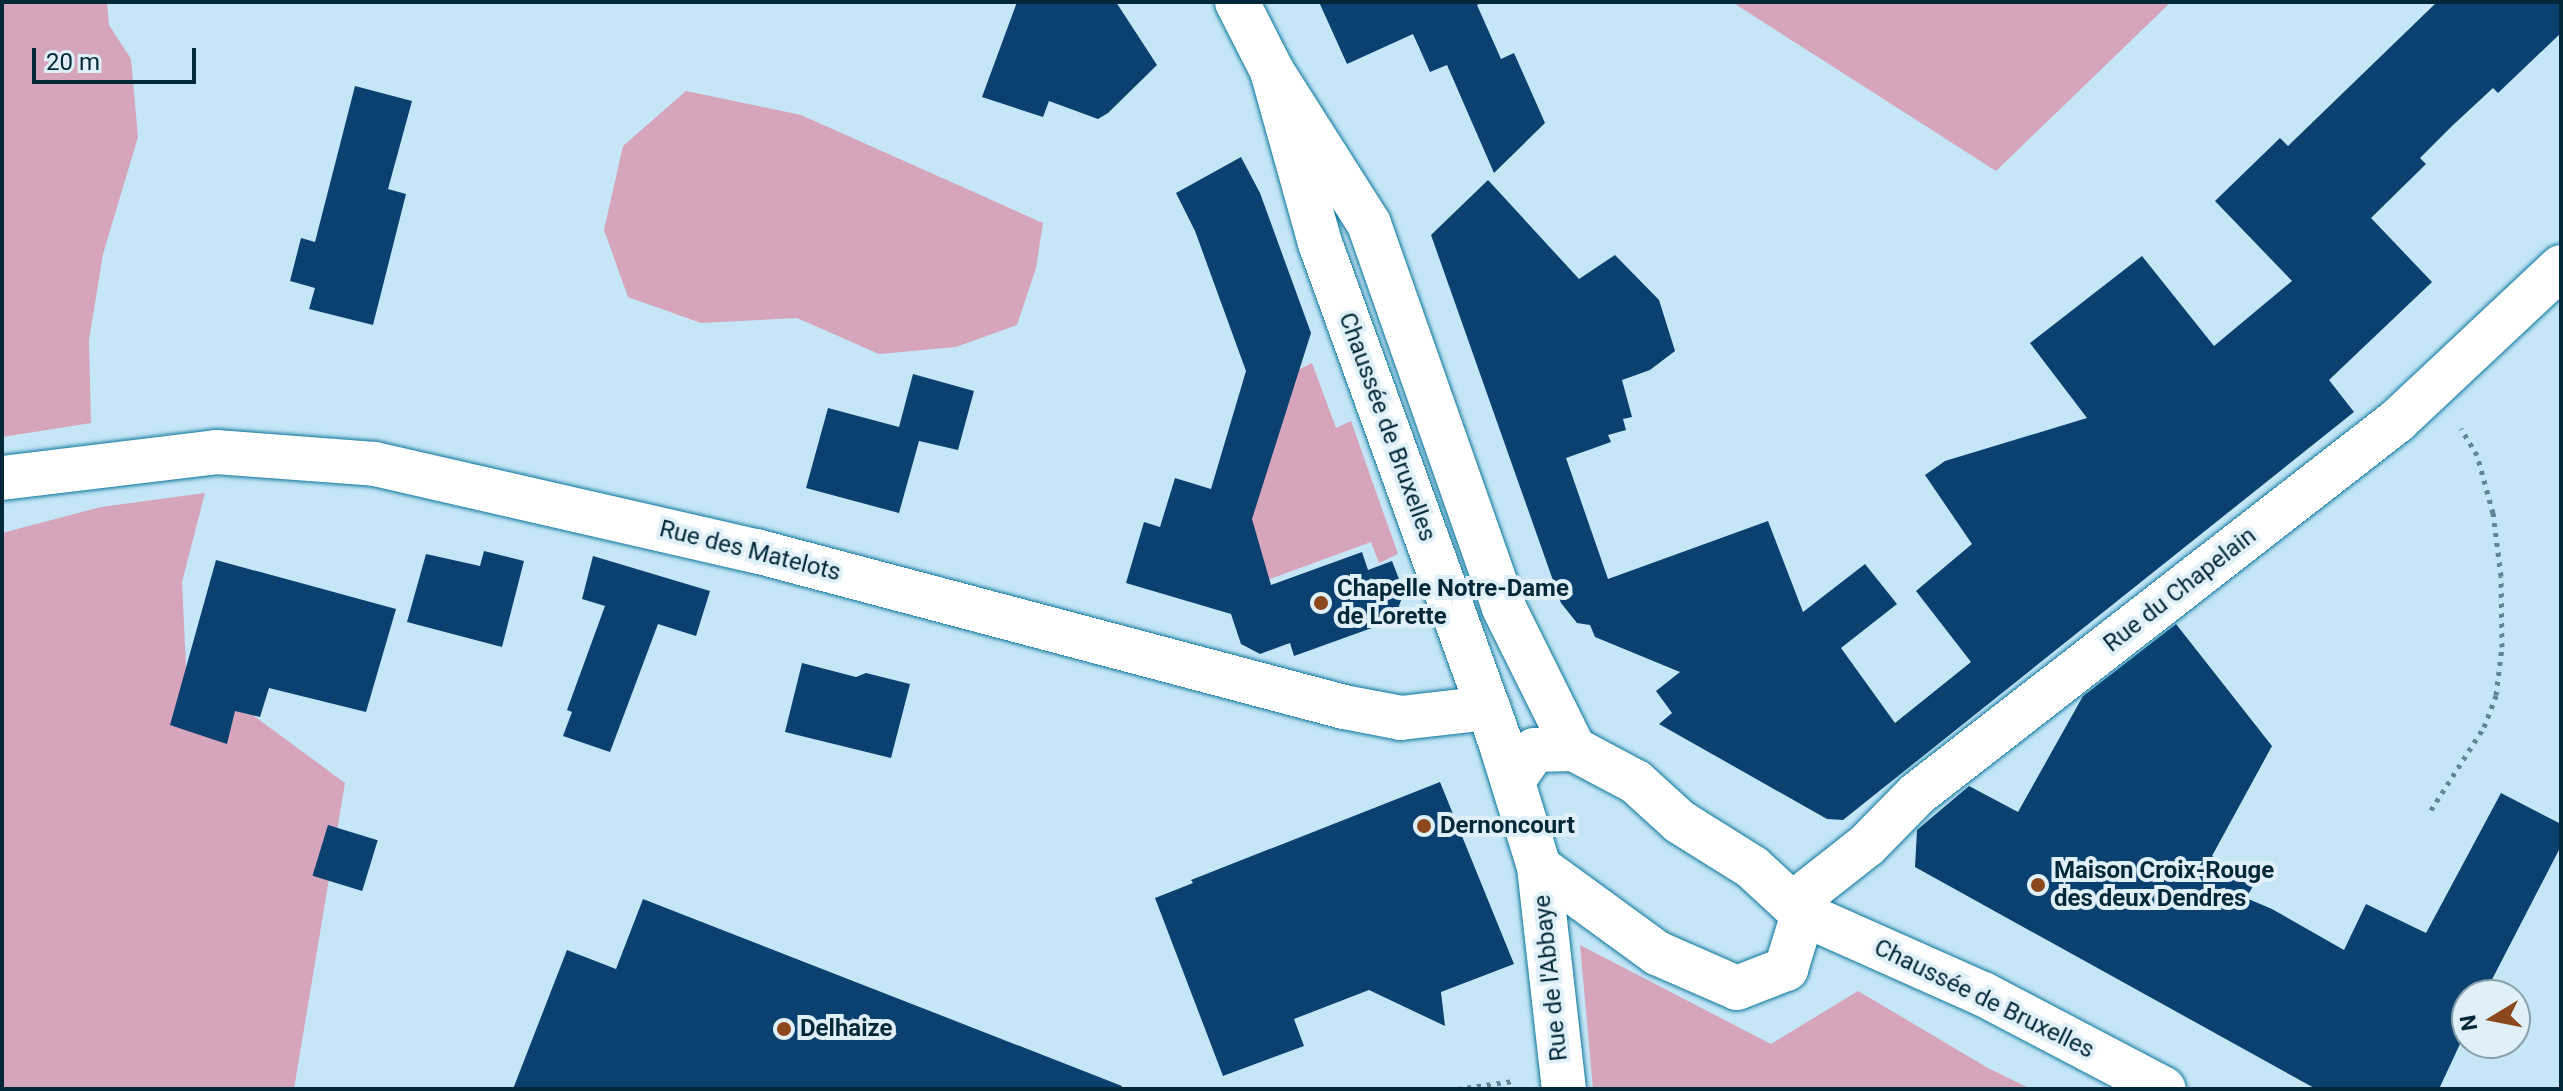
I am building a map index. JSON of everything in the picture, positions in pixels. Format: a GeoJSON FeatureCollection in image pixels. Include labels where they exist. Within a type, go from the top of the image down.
{"type":"FeatureCollection","features":[{"type":"Feature","properties":{"kind":"street","name":"Chaussée de Bruxelles"},"geometry":{"type":"LineString","coordinates":[[1237,2],[1272,71],[1369,224],[1504,608],[1574,749]]}},
{"type":"Feature","properties":{"kind":"street","name":"Chaussée de Bruxelles"},"geometry":{"type":"LineString","coordinates":[[1272,71],[1320,243],[1514,779],[1539,867]]}},
{"type":"Feature","properties":{"kind":"street","name":"Rue du Chapelain"},"geometry":{"type":"LineString","coordinates":[[1797,909],[1917,794],[2397,421],[2561,267]]}},
{"type":"Feature","properties":{"kind":"street","name":"Rue des Matelots"},"geometry":{"type":"LineString","coordinates":[[2,478],[216,452],[375,464],[756,551],[1344,707],[1401,718],[1488,708]]}},
{"type":"Feature","properties":{"kind":"street","name":"Chaussée de Bruxelles"},"geometry":{"type":"LineString","coordinates":[[1514,779],[1534,750],[1574,749],[1636,782],[1680,822],[1752,867],[1797,909],[1983,994],[2164,1089]]}},
{"type":"Feature","properties":{"kind":"street"},"geometry":{"type":"LineString","coordinates":[[1539,867],[1657,953],[1737,988],[1786,969],[1797,909]]}},
{"type":"Feature","properties":{"kind":"street","name":"Rue de l'Abbaye"},"geometry":{"type":"LineString","coordinates":[[1539,867],[1564,1089]]}},
{"type":"Feature","properties":{"kind":"path"},"geometry":{"type":"LineString","coordinates":[[2428,391],[2458,423],[2477,455],[2493,513],[2499,560],[2502,647],[2496,695],[2484,727],[2431,810]]}},
{"type":"Feature","properties":{"kind":"shaded area"},"geometry":{"type":"Polygon","coordinates":[[[2,2],[107,2],[109,25],[131,59],[138,137],[103,254],[89,340],[91,423],[2,437],[2,2]]]}},
{"type":"Feature","properties":{"kind":"shaded area"},"geometry":{"type":"Polygon","coordinates":[[[1732,2],[2171,2],[1996,171],[1732,2]]]}},
{"type":"Feature","properties":{"kind":"shaded area"},"geometry":{"type":"Polygon","coordinates":[[[686,91],[801,115],[1043,223],[1036,268],[1017,325],[956,347],[879,354],[797,318],[701,323],[628,297],[604,230],[623,146],[686,91]]]}},
{"type":"Feature","properties":{"kind":"shaded area"},"geometry":{"type":"Polygon","coordinates":[[[1312,363],[1336,428],[1351,421],[1398,554],[1379,563],[1371,542],[1262,582],[1232,570],[1292,373],[1312,363]]]}},
{"type":"Feature","properties":{"kind":"shaded area"},"geometry":{"type":"Polygon","coordinates":[[[205,493],[182,582],[186,666],[345,783],[294,1089],[2,1089],[2,533],[101,507],[205,493]]]}},
{"type":"Feature","properties":{"kind":"shaded area"},"geometry":{"type":"Polygon","coordinates":[[[1580,945],[1771,1044],[1858,991],[1988,1068],[2031,1089],[1593,1089],[1580,945]]]}},
{"type":"Feature","properties":{"kind":"building"},"geometry":{"type":"Polygon","coordinates":[[[1017,2],[1116,2],[1157,65],[1098,119],[1049,101],[1043,117],[982,97],[1017,2]]]}},
{"type":"Feature","properties":{"kind":"building"},"geometry":{"type":"Polygon","coordinates":[[[1319,2],[1483,2],[1477,5],[1501,59],[1514,53],[1545,123],[1494,173],[1447,65],[1430,72],[1413,34],[1347,64],[1319,2]]]}},
{"type":"Feature","properties":{"kind":"building"},"geometry":{"type":"Polygon","coordinates":[[[2437,2],[2561,2],[2561,33],[2498,93],[2493,88],[2452,126],[2420,158],[2426,164],[2371,218],[2432,282],[2329,380],[2354,412],[1843,820],[1827,819],[1659,724],[1672,713],[1656,691],[1680,672],[1595,637],[1590,625],[1577,623],[1561,603],[1431,235],[1488,180],[1579,279],[1615,255],[1659,300],[1675,351],[1650,370],[1622,380],[1632,417],[1623,419],[1626,430],[1608,435],[1611,442],[1566,458],[1608,579],[1768,521],[1803,612],[1865,564],[1897,604],[1841,648],[1895,723],[1971,662],[1916,591],[1972,544],[1925,475],[1945,461],[2087,418],[2030,343],[2142,256],[2214,346],[2292,281],[2215,201],[2280,138],[2288,146],[2437,2]]]}},
{"type":"Feature","properties":{"kind":"building"},"geometry":{"type":"Polygon","coordinates":[[[355,86],[412,101],[388,189],[406,194],[373,325],[309,309],[315,288],[290,281],[301,238],[315,242],[355,86]]]}},
{"type":"Feature","properties":{"kind":"building"},"geometry":{"type":"Polygon","coordinates":[[[1241,157],[1260,193],[1311,333],[1252,519],[1271,585],[1362,552],[1368,570],[1392,561],[1404,592],[1394,620],[1294,656],[1290,643],[1260,654],[1241,644],[1231,614],[1126,583],[1144,522],[1160,527],[1175,478],[1211,489],[1246,371],[1195,231],[1176,193],[1241,157]]]}},
{"type":"Feature","properties":{"kind":"building"},"geometry":{"type":"Polygon","coordinates":[[[913,374],[974,391],[958,450],[919,441],[899,513],[806,488],[828,408],[899,427],[913,374]]]}},
{"type":"Feature","properties":{"kind":"building"},"geometry":{"type":"Polygon","coordinates":[[[484,551],[524,561],[502,647],[407,622],[426,554],[480,566],[484,551]]]}},
{"type":"Feature","properties":{"kind":"building"},"geometry":{"type":"Polygon","coordinates":[[[593,556],[710,591],[696,636],[658,624],[610,752],[563,736],[572,712],[567,710],[605,606],[582,599],[593,556]]]}},
{"type":"Feature","properties":{"kind":"building"},"geometry":{"type":"Polygon","coordinates":[[[216,560],[396,609],[366,712],[269,688],[260,717],[235,711],[227,744],[170,725],[216,560]]]}},
{"type":"Feature","properties":{"kind":"building"},"geometry":{"type":"Polygon","coordinates":[[[2176,624],[2272,746],[2212,856],[2256,881],[2246,898],[2272,909],[2344,950],[2366,904],[2426,933],[2501,793],[2561,824],[2561,846],[2492,979],[2451,979],[2453,1059],[2439,1089],[2316,1089],[1915,867],[1917,830],[1969,786],[2018,812],[2083,696],[2176,624]]]}},
{"type":"Feature","properties":{"kind":"building"},"geometry":{"type":"Polygon","coordinates":[[[802,663],[856,677],[866,673],[910,684],[891,758],[785,732],[802,663]]]}},
{"type":"Feature","properties":{"kind":"building"},"geometry":{"type":"Polygon","coordinates":[[[1440,782],[1514,964],[1441,992],[1445,1026],[1369,990],[1294,1019],[1304,1046],[1223,1076],[1155,898],[1193,883],[1191,880],[1440,782]]]}},
{"type":"Feature","properties":{"kind":"building"},"geometry":{"type":"Polygon","coordinates":[[[328,825],[378,840],[362,891],[313,876],[328,825]]]}},
{"type":"Feature","properties":{"kind":"building","name":"Delhaize"},"geometry":{"type":"Polygon","coordinates":[[[643,899],[1122,1086],[1121,1089],[513,1089],[567,950],[616,969],[643,899]]]}},
{"type":"Feature","properties":{"kind":"place","name":"Chapelle Notre-Dame de Lorette"},"geometry":{"type":"Point","coordinates":[1321,603]}},
{"type":"Feature","properties":{"kind":"place","name":"Dernoncourt"},"geometry":{"type":"Point","coordinates":[1424,826]}},
{"type":"Feature","properties":{"kind":"place","name":"Maison Croix-Rouge des deux Dendres"},"geometry":{"type":"Point","coordinates":[2038,885]}},
{"type":"Feature","properties":{"kind":"place","name":"Delhaize"},"geometry":{"type":"Point","coordinates":[784,1029]}}]}
